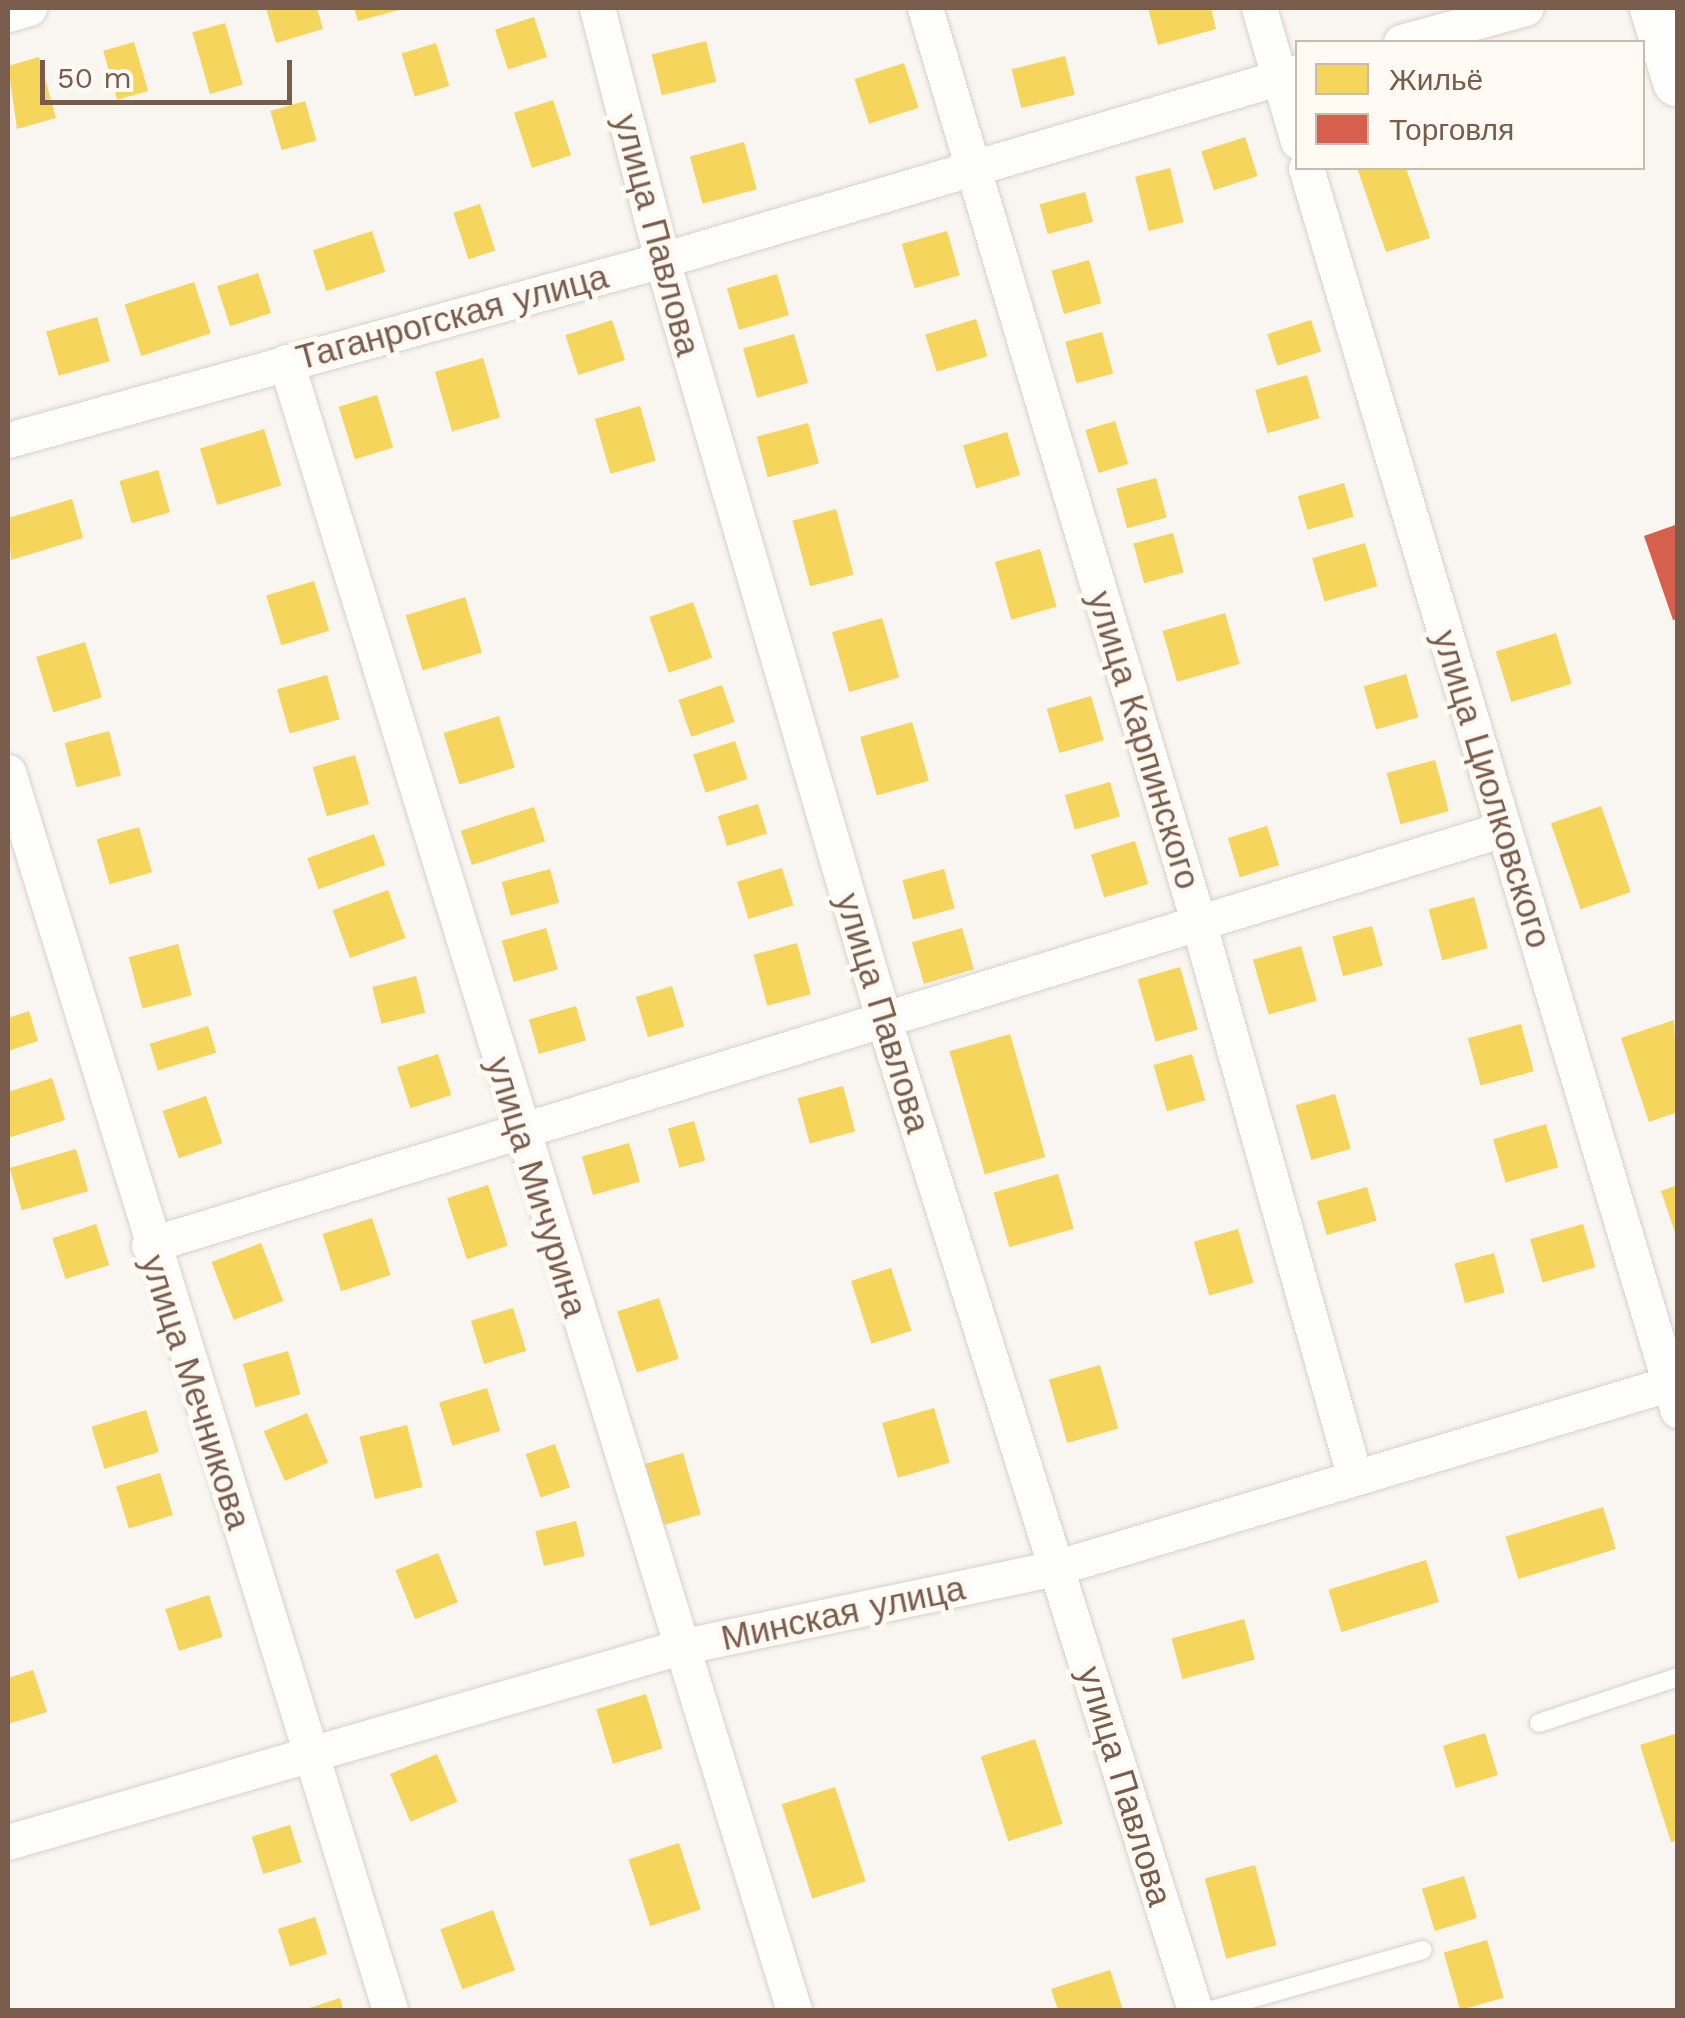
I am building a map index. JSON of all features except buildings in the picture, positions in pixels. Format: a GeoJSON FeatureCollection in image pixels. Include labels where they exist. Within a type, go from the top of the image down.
{"type":"FeatureCollection","features":[{"type":"Feature","properties":{"kind":"street"},"geometry":{"type":"LineString","coordinates":[[8,14],[29,8]]}},
{"type":"Feature","properties":{"kind":"street","name":"улица Павлова"},"geometry":{"type":"LineString","coordinates":[[597,8],[662,260],[885,1024],[1195,2010]]}},
{"type":"Feature","properties":{"kind":"street","name":"улица Карпинского"},"geometry":{"type":"LineString","coordinates":[[925,8],[1198,922],[1354,1474]]}},
{"type":"Feature","properties":{"kind":"street"},"geometry":{"type":"LineString","coordinates":[[1259,8],[1288,75],[1295,121]]}},
{"type":"Feature","properties":{"kind":"street"},"geometry":{"type":"LineString","coordinates":[[1409,40],[1524,8]]}},
{"type":"Feature","properties":{"kind":"street"},"geometry":{"type":"LineString","coordinates":[[1655,8],[1678,82]]}},
{"type":"Feature","properties":{"kind":"street","name":"Таганрогская улица"},"geometry":{"type":"LineString","coordinates":[[8,440],[662,260],[1288,75]]}},
{"type":"Feature","properties":{"kind":"street","name":"улица Циолковского"},"geometry":{"type":"LineString","coordinates":[[1307,170],[1675,1392]]}},
{"type":"Feature","properties":{"kind":"street","name":"улица Мичурина"},"geometry":{"type":"LineString","coordinates":[[286,362],[520,1136],[794,2010]]}},
{"type":"Feature","properties":{"kind":"street","name":"улица Мечникова"},"geometry":{"type":"LineString","coordinates":[[8,772],[149,1245],[390,2010]]}},
{"type":"Feature","properties":{"kind":"street"},"geometry":{"type":"LineString","coordinates":[[149,1245],[885,1024],[1198,922],[1504,829]]}},
{"type":"Feature","properties":{"kind":"street","name":"Минская улица"},"geometry":{"type":"LineString","coordinates":[[8,1842],[680,1647],[1058,1568],[1354,1474],[1675,1392]]}},
{"type":"Feature","properties":{"kind":"lane"},"geometry":{"type":"LineString","coordinates":[[1540,1723],[1678,1677]]}},
{"type":"Feature","properties":{"kind":"lane"},"geometry":{"type":"LineString","coordinates":[[1212,2010],[1422,1950]]}}]}
